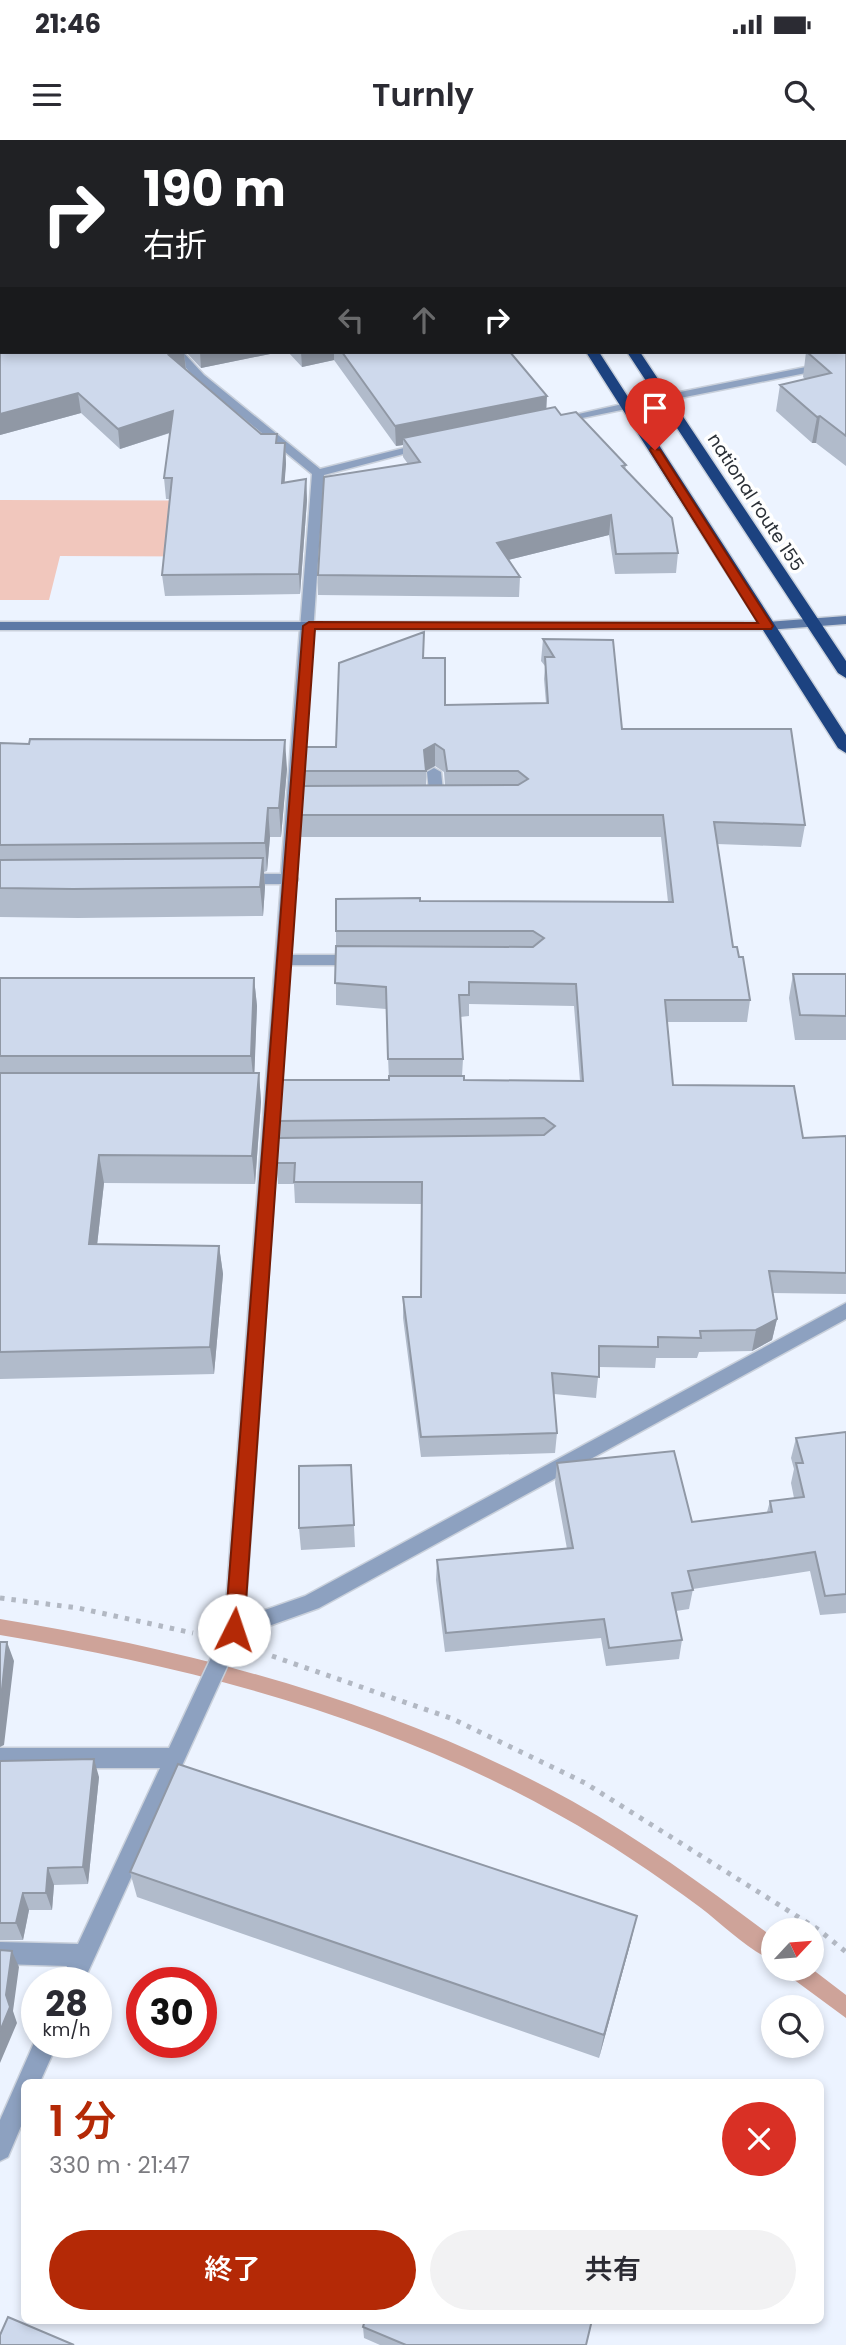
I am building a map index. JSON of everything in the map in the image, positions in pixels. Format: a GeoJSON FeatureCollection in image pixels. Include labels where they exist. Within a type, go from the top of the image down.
{"type":"FeatureCollection","features":[{"type":"Feature","properties":{"kind":"highway"},"geometry":{"type":"LineString","coordinates":[[593,354],[846,748]]}},
{"type":"Feature","properties":{"kind":"highway","name":"national route 155"},"geometry":{"type":"LineString","coordinates":[[635,354],[846,673]]}},
{"type":"Feature","properties":{"kind":"street"},"geometry":{"type":"LineString","coordinates":[[179,354],[200,377],[318,472]]}},
{"type":"Feature","properties":{"kind":"street"},"geometry":{"type":"LineString","coordinates":[[665,398],[846,362]]}},
{"type":"Feature","properties":{"kind":"street"},"geometry":{"type":"LineString","coordinates":[[547,422],[627,406]]}},
{"type":"Feature","properties":{"kind":"street"},"geometry":{"type":"LineString","coordinates":[[318,472],[440,444]]}},
{"type":"Feature","properties":{"kind":"street"},"geometry":{"type":"LineString","coordinates":[[78,1967],[228,1642],[277,1151],[275,1091],[290,879],[303,801],[318,472]]}},
{"type":"Feature","properties":{"kind":"street"},"geometry":{"type":"LineString","coordinates":[[0,625],[767,626],[846,620]]}},
{"type":"Feature","properties":{"kind":"street"},"geometry":{"type":"LineString","coordinates":[[434,772],[437,800]]}},
{"type":"Feature","properties":{"kind":"street"},"geometry":{"type":"LineString","coordinates":[[221,880],[290,879]]}},
{"type":"Feature","properties":{"kind":"street"},"geometry":{"type":"LineString","coordinates":[[285,960],[381,960]]}},
{"type":"Feature","properties":{"kind":"street"},"geometry":{"type":"LineString","coordinates":[[228,1642],[312,1602],[846,1310]]}},
{"type":"Feature","properties":{"kind":"street"},"geometry":{"type":"LineString","coordinates":[[0,1758],[174,1758]]}},
{"type":"Feature","properties":{"kind":"street"},"geometry":{"type":"LineString","coordinates":[[0,1954],[83,1955]]}},
{"type":"Feature","properties":{"kind":"street"},"geometry":{"type":"LineString","coordinates":[[29,2079],[39,2058]]}},
{"type":"Feature","properties":{"kind":"street"},"geometry":{"type":"LineString","coordinates":[[0,2149],[21,2098]]}},
{"type":"Feature","properties":{"kind":"path"},"geometry":{"type":"LineString","coordinates":[[0,1598],[78,1608],[228,1642],[453,1719],[585,1783],[820,1930],[846,1952]]}},
{"type":"Feature","properties":{"kind":"shaded area"},"geometry":{"type":"Polygon","coordinates":[[[0,500],[296,501],[292,557],[60,556],[49,600],[0,600],[0,500]]]}},
{"type":"Feature","properties":{"kind":"building"},"geometry":{"type":"Polygon","coordinates":[[[0,354],[174,354],[169,355],[261,434],[277,434],[276,443],[285,443],[282,483],[306,479],[299,574],[162,575],[172,478],[164,478],[173,411],[118,429],[78,393],[0,414],[0,354]]]}},
{"type":"Feature","properties":{"kind":"building"},"geometry":{"type":"Polygon","coordinates":[[[343,354],[512,354],[547,396],[395,426],[343,354]]]}},
{"type":"Feature","properties":{"kind":"building"},"geometry":{"type":"Polygon","coordinates":[[[809,354],[846,354],[846,436],[820,416],[817,417],[780,385],[831,373],[809,354]]]}},
{"type":"Feature","properties":{"kind":"building"},"geometry":{"type":"Polygon","coordinates":[[[555,407],[561,415],[576,412],[626,465],[622,466],[672,518],[678,553],[616,554],[611,515],[497,543],[520,577],[318,575],[324,477],[420,462],[403,438],[555,407]]]}},
{"type":"Feature","properties":{"kind":"building"},"geometry":{"type":"Polygon","coordinates":[[[424,632],[423,658],[445,658],[445,705],[548,703],[545,657],[554,657],[543,639],[613,640],[622,729],[791,729],[805,825],[714,822],[733,947],[737,947],[739,957],[743,957],[750,1000],[665,1000],[673,1085],[794,1086],[803,1138],[846,1136],[846,1273],[769,1271],[777,1319],[756,1330],[700,1331],[701,1338],[658,1337],[658,1347],[599,1346],[599,1377],[552,1373],[557,1433],[421,1437],[403,1297],[421,1297],[422,1182],[294,1182],[295,1163],[276,1163],[278,1138],[544,1135],[555,1126],[544,1118],[279,1121],[282,1080],[389,1080],[389,1076],[464,1076],[464,1080],[583,1081],[576,984],[469,982],[469,995],[459,995],[463,1059],[388,1059],[386,987],[335,983],[336,946],[533,947],[544,938],[533,931],[336,931],[336,899],[673,902],[663,815],[300,815],[302,786],[518,785],[528,779],[518,771],[447,771],[444,750],[435,744],[424,750],[426,771],[304,771],[305,747],[336,747],[339,663],[424,632]]]}},
{"type":"Feature","properties":{"kind":"building"},"geometry":{"type":"Polygon","coordinates":[[[30,739],[285,740],[279,808],[268,808],[265,843],[0,845],[0,743],[29,744],[30,739]]]}},
{"type":"Feature","properties":{"kind":"building"},"geometry":{"type":"Polygon","coordinates":[[[263,858],[260,887],[0,888],[0,860],[263,858]]]}},
{"type":"Feature","properties":{"kind":"building"},"geometry":{"type":"Polygon","coordinates":[[[793,974],[846,974],[846,1016],[800,1015],[793,974]]]}},
{"type":"Feature","properties":{"kind":"building"},"geometry":{"type":"Polygon","coordinates":[[[0,978],[254,978],[251,1056],[0,1056],[0,978]]]}},
{"type":"Feature","properties":{"kind":"building"},"geometry":{"type":"Polygon","coordinates":[[[0,1073],[259,1073],[252,1156],[99,1155],[89,1244],[219,1246],[210,1347],[0,1352],[0,1073]]]}},
{"type":"Feature","properties":{"kind":"building"},"geometry":{"type":"Polygon","coordinates":[[[846,1432],[846,1594],[825,1596],[815,1552],[688,1571],[693,1590],[672,1593],[682,1640],[609,1648],[604,1619],[446,1633],[437,1560],[573,1548],[557,1463],[674,1451],[692,1522],[772,1512],[770,1501],[804,1497],[796,1463],[803,1463],[796,1438],[846,1432]]]}},
{"type":"Feature","properties":{"kind":"building"},"geometry":{"type":"Polygon","coordinates":[[[351,1465],[354,1525],[299,1528],[299,1466],[351,1465]]]}},
{"type":"Feature","properties":{"kind":"building"},"geometry":{"type":"Polygon","coordinates":[[[0,1642],[7,1642],[0,1708],[0,1642]]]}},
{"type":"Feature","properties":{"kind":"building"},"geometry":{"type":"Polygon","coordinates":[[[94,1759],[83,1867],[48,1868],[46,1893],[23,1893],[16,1923],[0,1923],[0,1761],[94,1759]]]}},
{"type":"Feature","properties":{"kind":"building"},"geometry":{"type":"Polygon","coordinates":[[[178,1764],[637,1916],[604,2035],[130,1872],[178,1764]]]}},
{"type":"Feature","properties":{"kind":"building"},"geometry":{"type":"Polygon","coordinates":[[[0,1950],[12,1951],[6,1995],[10,2007],[0,2031],[0,1950]]]}},
{"type":"Feature","properties":{"kind":"building"},"geometry":{"type":"Polygon","coordinates":[[[8,2317],[74,2345],[0,2345],[0,2335],[8,2317]]]}},
{"type":"Feature","properties":{"kind":"building"},"geometry":{"type":"Polygon","coordinates":[[[364,2324],[591,2324],[586,2345],[406,2345],[363,2327],[364,2324]]]}},
{"type":"Feature","properties":{"kind":"waterway"},"geometry":{"type":"LineString","coordinates":[[0,1627],[126,1650],[251,1681],[313,1700],[434,1745],[530,1789],[603,1830],[673,1876],[761,1941]]}},
{"type":"Feature","properties":{"kind":"waterway"},"geometry":{"type":"LineString","coordinates":[[811,1981],[846,2008]]}},
{"type":"Feature","properties":{"kind":"route"},"geometry":{"type":"LineString","coordinates":[[234,1630],[309,626],[767,626],[655,450]]}}]}
